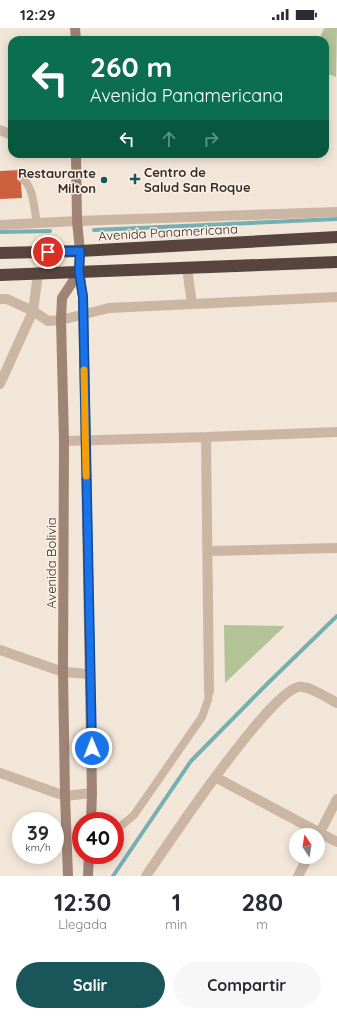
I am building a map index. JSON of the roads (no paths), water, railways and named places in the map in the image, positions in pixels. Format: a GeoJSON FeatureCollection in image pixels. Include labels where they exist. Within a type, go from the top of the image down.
{"type":"FeatureCollection","features":[{"type":"Feature","properties":{"kind":"highway","name":"Avenida Panamericana"},"geometry":{"type":"LineString","coordinates":[[0,253],[80,251],[337,237]]}},
{"type":"Feature","properties":{"kind":"highway"},"geometry":{"type":"LineString","coordinates":[[0,275],[337,262]]}},
{"type":"Feature","properties":{"kind":"street"},"geometry":{"type":"LineString","coordinates":[[74,158],[80,251],[79,272],[83,297],[91,812]]}},
{"type":"Feature","properties":{"kind":"street"},"geometry":{"type":"LineString","coordinates":[[0,225],[337,212]]}},
{"type":"Feature","properties":{"kind":"street"},"geometry":{"type":"LineString","coordinates":[[188,268],[192,304]]}},
{"type":"Feature","properties":{"kind":"street","name":"Avenida Bolivia"},"geometry":{"type":"LineString","coordinates":[[68,876],[65,796],[64,441],[61,320],[62,298],[79,272]]}},
{"type":"Feature","properties":{"kind":"street"},"geometry":{"type":"LineString","coordinates":[[0,384],[33,311],[38,274]]}},
{"type":"Feature","properties":{"kind":"street"},"geometry":{"type":"LineString","coordinates":[[0,299],[7,299],[33,311],[48,321],[61,320],[109,308],[337,297]]}},
{"type":"Feature","properties":{"kind":"street"},"geometry":{"type":"LineString","coordinates":[[64,441],[337,432]]}},
{"type":"Feature","properties":{"kind":"street"},"geometry":{"type":"LineString","coordinates":[[206,437],[209,691]]}},
{"type":"Feature","properties":{"kind":"street"},"geometry":{"type":"LineString","coordinates":[[208,550],[337,548]]}},
{"type":"Feature","properties":{"kind":"street"},"geometry":{"type":"LineString","coordinates":[[0,650],[64,672],[90,674]]}},
{"type":"Feature","properties":{"kind":"street"},"geometry":{"type":"LineString","coordinates":[[146,876],[215,777],[262,718],[282,698],[298,687],[307,687],[337,703]]}},
{"type":"Feature","properties":{"kind":"street"},"geometry":{"type":"LineString","coordinates":[[0,773],[65,796],[92,793]]}},
{"type":"Feature","properties":{"kind":"street"},"geometry":{"type":"LineString","coordinates":[[215,777],[306,828]]}},
{"type":"Feature","properties":{"kind":"street"},"geometry":{"type":"LineString","coordinates":[[323,828],[337,800]]}},
{"type":"Feature","properties":{"kind":"street"},"geometry":{"type":"LineString","coordinates":[[325,837],[337,842]]}},
{"type":"Feature","properties":{"kind":"street"},"geometry":{"type":"LineString","coordinates":[[88,876],[89,864]]}},
{"type":"Feature","properties":{"kind":"street"},"geometry":{"type":"LineString","coordinates":[[298,876],[304,864]]}},
{"type":"Feature","properties":{"kind":"lane"},"geometry":{"type":"LineString","coordinates":[[21,178],[26,181],[30,187],[37,223]]}},
{"type":"Feature","properties":{"kind":"lane"},"geometry":{"type":"LineString","coordinates":[[124,824],[134,815],[202,717],[208,700],[209,691]]}},
{"type":"Feature","properties":{"kind":"waterway"},"geometry":{"type":"LineString","coordinates":[[94,230],[337,219]]}},
{"type":"Feature","properties":{"kind":"waterway"},"geometry":{"type":"LineString","coordinates":[[0,232],[50,231]]}},
{"type":"Feature","properties":{"kind":"waterway"},"geometry":{"type":"LineString","coordinates":[[113,876],[191,761],[337,616]]}},
{"type":"Feature","properties":{"kind":"place","name":"Centro de Salud San Roque"},"geometry":{"type":"Point","coordinates":[135,179]}},
{"type":"Feature","properties":{"kind":"place","name":"Restaurante Milton"},"geometry":{"type":"Point","coordinates":[104,180]}}]}
